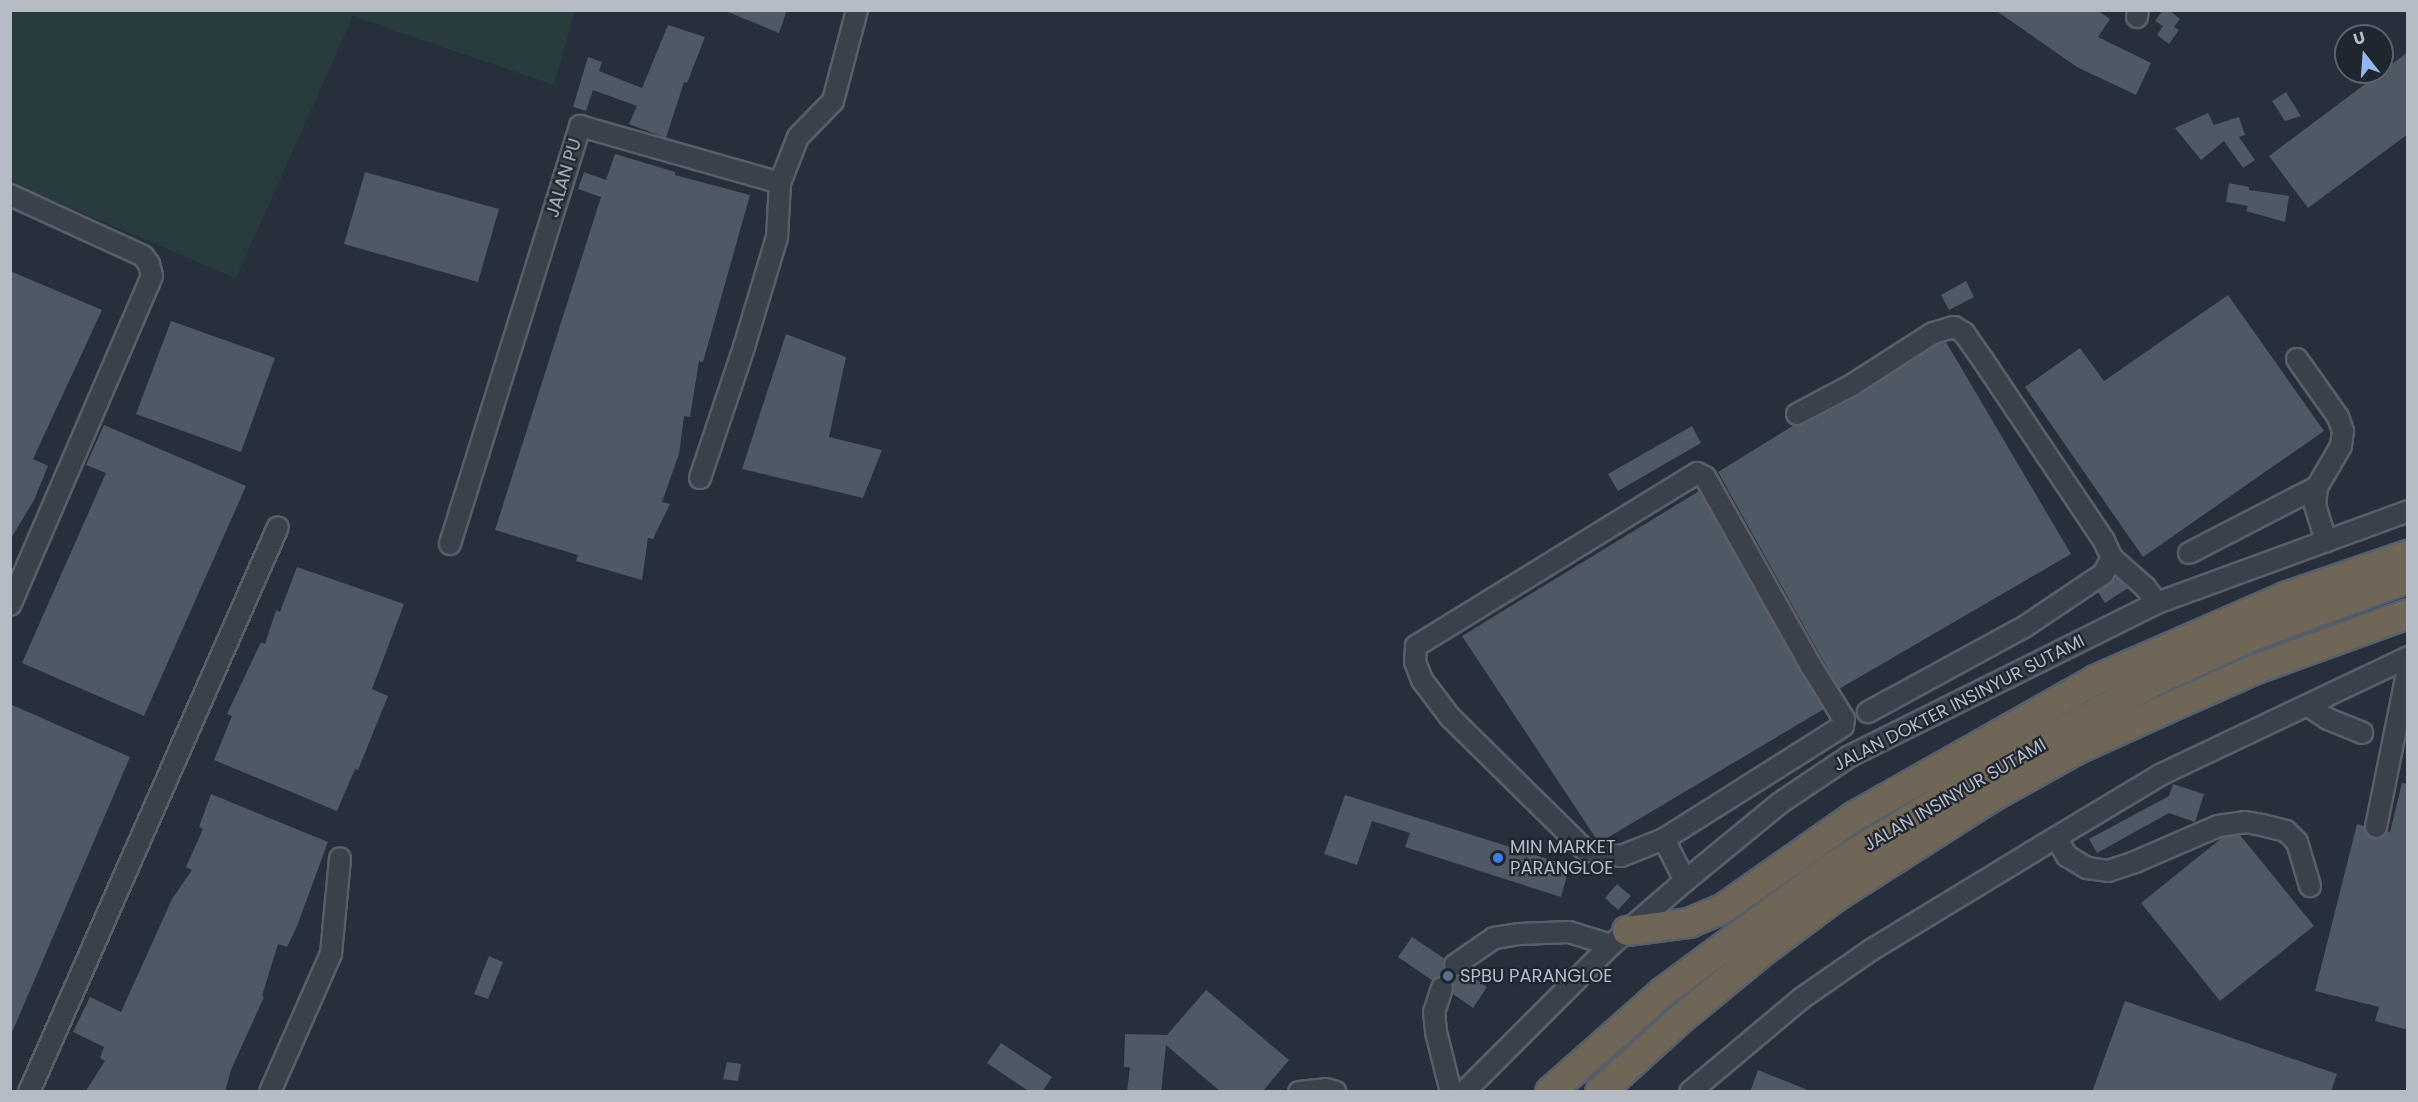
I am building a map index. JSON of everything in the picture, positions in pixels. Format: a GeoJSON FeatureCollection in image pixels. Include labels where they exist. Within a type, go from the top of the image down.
{"type":"FeatureCollection","features":[{"type":"Feature","properties":{"kind":"highway"},"geometry":{"type":"LineString","coordinates":[[1619,938],[1689,923],[1725,908],[1855,816],[2095,680],[2285,597],[2408,555]]}},
{"type":"Feature","properties":{"kind":"highway","name":"JALAN INSINYUR SUTAMI"},"geometry":{"type":"LineString","coordinates":[[1551,1091],[1662,992],[1806,886],[1971,781],[2158,679],[2257,634],[2408,578]]}},
{"type":"Feature","properties":{"kind":"highway","name":"JALAN INSINYUR SUTAMI"},"geometry":{"type":"LineString","coordinates":[[1599,1092],[1677,1020],[1758,955],[1837,896],[1990,798],[2078,749],[2256,669],[2408,614]]}},
{"type":"Feature","properties":{"kind":"street"},"geometry":{"type":"LineString","coordinates":[[700,478],[744,347],[777,237],[780,183],[798,137],[832,101],[857,10]]}},
{"type":"Feature","properties":{"kind":"street","name":"JALAN PU"},"geometry":{"type":"LineString","coordinates":[[450,544],[580,126],[780,183]]}},
{"type":"Feature","properties":{"kind":"street"},"geometry":{"type":"LineString","coordinates":[[10,195],[143,256],[152,276],[10,605]]}},
{"type":"Feature","properties":{"kind":"street"},"geometry":{"type":"LineString","coordinates":[[1797,414],[1852,385],[1933,333],[1954,327],[1964,333],[1983,360],[2104,541],[2112,558],[2145,587],[2157,603]]}},
{"type":"Feature","properties":{"kind":"street"},"geometry":{"type":"LineString","coordinates":[[2297,359],[2338,417],[2343,430],[2341,446],[2317,487],[2315,505],[2326,541]]}},
{"type":"Feature","properties":{"kind":"street"},"geometry":{"type":"LineString","coordinates":[[1697,473],[1705,477],[1805,656],[1844,719],[1843,726],[1664,839],[1621,856],[1585,850],[1450,717],[1422,680],[1415,662],[1416,646],[1697,473]]}},
{"type":"Feature","properties":{"kind":"street"},"geometry":{"type":"LineString","coordinates":[[2189,553],[2317,487]]}},
{"type":"Feature","properties":{"kind":"street","name":"JALAN DOKTER INSINYUR SUTAMI"},"geometry":{"type":"LineString","coordinates":[[1464,1092],[1619,938],[1684,881],[1780,803],[1850,756],[2157,603],[2408,511]]}},
{"type":"Feature","properties":{"kind":"street"},"geometry":{"type":"LineString","coordinates":[[29,1092],[278,527]]}},
{"type":"Feature","properties":{"kind":"street"},"geometry":{"type":"LineString","coordinates":[[1868,712],[2024,627],[2103,574],[2112,558]]}},
{"type":"Feature","properties":{"kind":"street"},"geometry":{"type":"LineString","coordinates":[[1690,1092],[1802,998],[1861,957],[2160,775],[2408,657]]}},
{"type":"Feature","properties":{"kind":"street"},"geometry":{"type":"LineString","coordinates":[[2376,827],[2408,669]]}},
{"type":"Feature","properties":{"kind":"street"},"geometry":{"type":"LineString","coordinates":[[2307,705],[2328,719],[2362,733]]}},
{"type":"Feature","properties":{"kind":"street"},"geometry":{"type":"LineString","coordinates":[[2057,839],[2067,856],[2087,868],[2108,871],[2135,862],[2218,826],[2245,822],[2262,825],[2286,831],[2297,842],[2310,886]]}},
{"type":"Feature","properties":{"kind":"street"},"geometry":{"type":"LineString","coordinates":[[1664,839],[1684,881]]}},
{"type":"Feature","properties":{"kind":"street"},"geometry":{"type":"LineString","coordinates":[[270,1092],[331,954],[340,858]]}},
{"type":"Feature","properties":{"kind":"street"},"geometry":{"type":"LineString","coordinates":[[1455,965],[1494,938],[1519,934],[1569,932],[1619,938]]}},
{"type":"Feature","properties":{"kind":"street"},"geometry":{"type":"LineString","coordinates":[[1442,988],[1434,1012],[1436,1032],[1450,1092]]}},
{"type":"Feature","properties":{"kind":"street"},"geometry":{"type":"LineString","coordinates":[[1299,1092],[1326,1089],[1336,1092]]}},
{"type":"Feature","properties":{"kind":"shaded area"},"geometry":{"type":"Polygon","coordinates":[[[10,11],[575,11],[554,85],[353,16],[236,278],[11,183],[10,11]]]}},
{"type":"Feature","properties":{"kind":"building"},"geometry":{"type":"Polygon","coordinates":[[[723,10],[787,10],[779,33],[723,10]]]}},
{"type":"Feature","properties":{"kind":"building"},"geometry":{"type":"Polygon","coordinates":[[[1995,10],[2097,10],[2110,19],[2098,37],[2151,63],[2136,95],[2077,67],[1995,10]]]}},
{"type":"Feature","properties":{"kind":"building"},"geometry":{"type":"Polygon","coordinates":[[[2163,10],[2169,10],[2180,19],[2174,27],[2179,30],[2169,44],[2157,35],[2163,26],[2155,21],[2163,10]]]}},
{"type":"Feature","properties":{"kind":"building"},"geometry":{"type":"Polygon","coordinates":[[[668,25],[705,37],[687,83],[684,82],[666,138],[629,124],[637,106],[593,90],[586,111],[573,107],[588,57],[602,62],[599,71],[642,88],[668,25]]]}},
{"type":"Feature","properties":{"kind":"building"},"geometry":{"type":"Polygon","coordinates":[[[2408,52],[2408,134],[2308,208],[2269,156],[2365,84],[2394,84],[2394,62],[2408,52]]]}},
{"type":"Feature","properties":{"kind":"building"},"geometry":{"type":"Polygon","coordinates":[[[2286,92],[2301,116],[2285,121],[2272,101],[2286,92]]]}},
{"type":"Feature","properties":{"kind":"building"},"geometry":{"type":"Polygon","coordinates":[[[2208,113],[2214,125],[2239,117],[2245,135],[2239,137],[2255,160],[2243,168],[2224,141],[2201,160],[2175,128],[2208,113]]]}},
{"type":"Feature","properties":{"kind":"building"},"geometry":{"type":"Polygon","coordinates":[[[615,154],[675,172],[675,175],[750,195],[703,362],[699,361],[690,417],[684,416],[679,454],[662,502],[670,504],[653,539],[648,538],[642,580],[576,561],[578,555],[495,530],[601,197],[578,189],[584,172],[606,180],[615,154]]]}},
{"type":"Feature","properties":{"kind":"building"},"geometry":{"type":"Polygon","coordinates":[[[365,172],[499,209],[478,282],[344,244],[365,172]]]}},
{"type":"Feature","properties":{"kind":"building"},"geometry":{"type":"Polygon","coordinates":[[[2229,183],[2249,187],[2249,190],[2289,196],[2285,222],[2246,211],[2248,206],[2226,202],[2229,183]]]}},
{"type":"Feature","properties":{"kind":"building"},"geometry":{"type":"Polygon","coordinates":[[[10,271],[102,310],[33,459],[48,466],[34,500],[10,540],[10,271]]]}},
{"type":"Feature","properties":{"kind":"building"},"geometry":{"type":"Polygon","coordinates":[[[1966,281],[1974,297],[1949,310],[1941,295],[1966,281]]]}},
{"type":"Feature","properties":{"kind":"building"},"geometry":{"type":"Polygon","coordinates":[[[2228,295],[2324,431],[2143,557],[2025,387],[2080,348],[2104,381],[2228,295]]]}},
{"type":"Feature","properties":{"kind":"building"},"geometry":{"type":"Polygon","coordinates":[[[171,321],[275,358],[241,452],[136,414],[171,321]]]}},
{"type":"Feature","properties":{"kind":"building"},"geometry":{"type":"Polygon","coordinates":[[[786,334],[846,357],[829,437],[882,450],[863,498],[742,469],[786,334]]]}},
{"type":"Feature","properties":{"kind":"building"},"geometry":{"type":"Polygon","coordinates":[[[1946,342],[2071,554],[1839,689],[1718,472],[1794,425],[1803,425],[1858,396],[1938,344],[1946,342]]]}},
{"type":"Feature","properties":{"kind":"building"},"geometry":{"type":"Polygon","coordinates":[[[104,425],[246,486],[144,716],[22,663],[106,473],[86,465],[104,425]]]}},
{"type":"Feature","properties":{"kind":"building"},"geometry":{"type":"Polygon","coordinates":[[[1692,426],[1701,443],[1618,491],[1608,474],[1692,426]]]}},
{"type":"Feature","properties":{"kind":"building"},"geometry":{"type":"Polygon","coordinates":[[[1699,491],[1824,709],[1602,841],[1597,840],[1462,636],[1699,491]]]}},
{"type":"Feature","properties":{"kind":"building"},"geometry":{"type":"Polygon","coordinates":[[[297,567],[404,604],[372,689],[388,696],[358,770],[355,769],[337,811],[214,760],[232,716],[227,714],[261,642],[265,644],[276,610],[280,612],[297,567]]]}},
{"type":"Feature","properties":{"kind":"building"},"geometry":{"type":"Polygon","coordinates":[[[2117,578],[2128,588],[2105,603],[2098,592],[2117,578]]]}},
{"type":"Feature","properties":{"kind":"building"},"geometry":{"type":"Polygon","coordinates":[[[10,704],[130,757],[10,1037],[10,704]]]}},
{"type":"Feature","properties":{"kind":"building"},"geometry":{"type":"Polygon","coordinates":[[[2402,783],[2408,784],[2408,1030],[2375,1021],[2379,1007],[2315,991],[2357,824],[2364,826],[2368,836],[2373,839],[2380,838],[2387,831],[2390,832],[2402,783]]]}},
{"type":"Feature","properties":{"kind":"building"},"geometry":{"type":"Polygon","coordinates":[[[2173,784],[2204,794],[2195,822],[2169,813],[2097,853],[2089,839],[2169,796],[2173,784]]]}},
{"type":"Feature","properties":{"kind":"building"},"geometry":{"type":"Polygon","coordinates":[[[211,794],[328,842],[297,926],[287,947],[278,944],[262,996],[264,997],[231,1070],[225,1092],[85,1092],[105,1061],[100,1058],[104,1047],[73,1032],[90,997],[121,1012],[172,899],[192,870],[186,867],[203,829],[199,827],[211,794]]]}},
{"type":"Feature","properties":{"kind":"building"},"geometry":{"type":"Polygon","coordinates":[[[1345,795],[1570,866],[1561,897],[1405,847],[1410,833],[1372,821],[1357,865],[1324,854],[1345,795]]]}},
{"type":"Feature","properties":{"kind":"building"},"geometry":{"type":"Polygon","coordinates":[[[2240,835],[2314,926],[2220,1001],[2141,903],[2223,837],[2240,835]]]}},
{"type":"Feature","properties":{"kind":"building"},"geometry":{"type":"Polygon","coordinates":[[[1617,884],[1631,896],[1618,910],[1605,898],[1617,884]]]}},
{"type":"Feature","properties":{"kind":"building","name":"SPBU PARANGLOE"},"geometry":{"type":"Polygon","coordinates":[[[1412,937],[1445,959],[1443,967],[1449,976],[1457,977],[1466,972],[1487,987],[1473,1008],[1453,994],[1454,986],[1451,980],[1440,976],[1433,981],[1398,957],[1412,937]]]}},
{"type":"Feature","properties":{"kind":"building"},"geometry":{"type":"Polygon","coordinates":[[[489,956],[503,962],[488,999],[474,994],[489,956]]]}},
{"type":"Feature","properties":{"kind":"building"},"geometry":{"type":"Polygon","coordinates":[[[1206,990],[1289,1060],[1262,1092],[1221,1092],[1166,1045],[1161,1092],[1127,1092],[1130,1067],[1124,1067],[1125,1034],[1167,1035],[1206,990]]]}},
{"type":"Feature","properties":{"kind":"building"},"geometry":{"type":"Polygon","coordinates":[[[2125,1001],[2337,1074],[2331,1092],[2092,1092],[2125,1001]]]}},
{"type":"Feature","properties":{"kind":"building"},"geometry":{"type":"Polygon","coordinates":[[[1001,1043],[1052,1077],[1042,1092],[1030,1092],[987,1063],[1001,1043]]]}},
{"type":"Feature","properties":{"kind":"building"},"geometry":{"type":"Polygon","coordinates":[[[727,1062],[741,1064],[738,1081],[723,1079],[727,1062]]]}},
{"type":"Feature","properties":{"kind":"building"},"geometry":{"type":"Polygon","coordinates":[[[1758,1070],[1810,1091],[1810,1092],[1750,1092],[1758,1070]]]}},
{"type":"Feature","properties":{"kind":"place","name":"MIN MARKET PARANGLOE"},"geometry":{"type":"Point","coordinates":[1498,858]}},
{"type":"Feature","properties":{"kind":"place","name":"SPBU PARANGLOE"},"geometry":{"type":"Point","coordinates":[1448,976]}}]}
